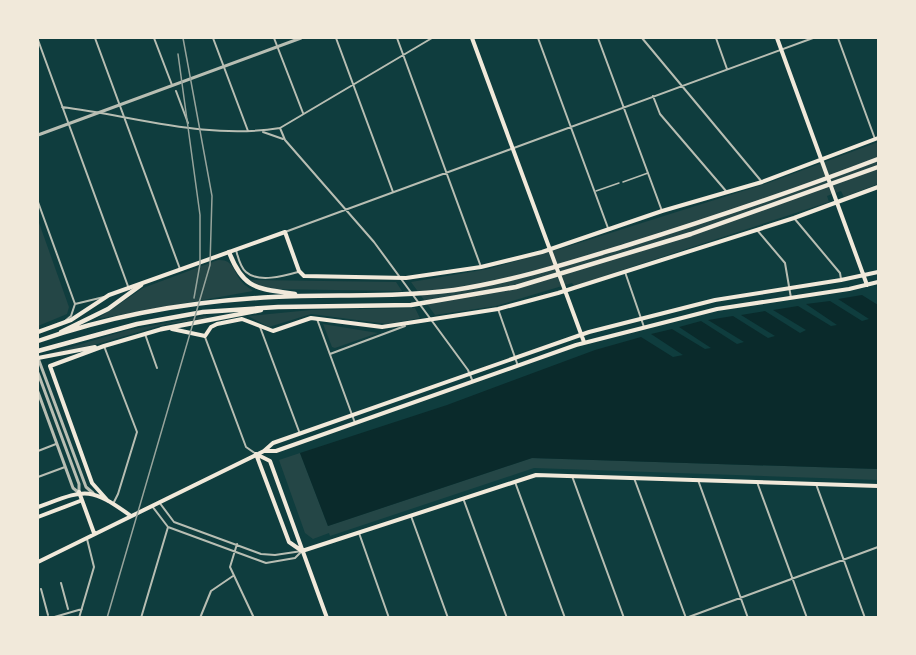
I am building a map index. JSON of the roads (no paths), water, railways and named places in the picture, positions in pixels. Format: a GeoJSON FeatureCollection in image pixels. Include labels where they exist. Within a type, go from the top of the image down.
{"type":"FeatureCollection","features":[{"type":"Feature","properties":{"kind":"highway"},"geometry":{"type":"LineString","coordinates":[[38,341],[57,334],[127,317],[236,299],[405,295],[484,285],[567,264],[686,227],[879,159]]}},
{"type":"Feature","properties":{"kind":"highway"},"geometry":{"type":"LineString","coordinates":[[38,351],[160,320],[224,310],[411,305],[550,278],[839,183],[879,167]]}},
{"type":"Feature","properties":{"kind":"highway"},"geometry":{"type":"LineString","coordinates":[[229,252],[239,275],[255,287],[310,296]]}},
{"type":"Feature","properties":{"kind":"highway"},"geometry":{"type":"LineString","coordinates":[[57,334],[73,324],[108,309],[141,285]]}},
{"type":"Feature","properties":{"kind":"highway"},"geometry":{"type":"LineString","coordinates":[[162,329],[278,307]]}},
{"type":"Feature","properties":{"kind":"highway"},"geometry":{"type":"LineString","coordinates":[[211,327],[221,316]]}},
{"type":"Feature","properties":{"kind":"main road"},"geometry":{"type":"LineString","coordinates":[[472,38],[584,342]]}},
{"type":"Feature","properties":{"kind":"main road"},"geometry":{"type":"LineString","coordinates":[[777,38],[867,285]]}},
{"type":"Feature","properties":{"kind":"main road"},"geometry":{"type":"LineString","coordinates":[[38,332],[63,323],[109,295],[285,232],[300,273],[401,278],[481,267],[550,249],[608,228],[762,182],[877,139]]}},
{"type":"Feature","properties":{"kind":"main road"},"geometry":{"type":"LineString","coordinates":[[110,502],[93,486],[50,366],[104,346],[162,329],[174,328],[205,336],[211,327],[242,319],[260,327],[278,330],[305,319],[316,318],[361,326],[405,326],[431,319],[498,309],[566,291],[794,218],[879,187]]}},
{"type":"Feature","properties":{"kind":"main road"},"geometry":{"type":"LineString","coordinates":[[264,451],[273,443],[353,417],[582,335],[715,300],[879,272]]}},
{"type":"Feature","properties":{"kind":"main road"},"geometry":{"type":"LineString","coordinates":[[38,562],[255,454],[276,451],[584,342],[717,309],[879,282]]}},
{"type":"Feature","properties":{"kind":"main road"},"geometry":{"type":"LineString","coordinates":[[38,358],[104,346]]}},
{"type":"Feature","properties":{"kind":"main road"},"geometry":{"type":"LineString","coordinates":[[255,454],[290,542],[302,551]]}},
{"type":"Feature","properties":{"kind":"main road"},"geometry":{"type":"LineString","coordinates":[[255,454],[270,461],[327,618]]}},
{"type":"Feature","properties":{"kind":"main road"},"geometry":{"type":"LineString","coordinates":[[302,551],[536,475],[877,486]]}},
{"type":"Feature","properties":{"kind":"main road"},"geometry":{"type":"LineString","coordinates":[[38,507],[79,492],[93,493],[131,516]]}},
{"type":"Feature","properties":{"kind":"main road"},"geometry":{"type":"LineString","coordinates":[[79,492],[80,501],[94,533]]}},
{"type":"Feature","properties":{"kind":"main road"},"geometry":{"type":"LineString","coordinates":[[38,517],[80,501]]}},
{"type":"Feature","properties":{"kind":"street"},"geometry":{"type":"LineString","coordinates":[[95,38],[180,269]]}},
{"type":"Feature","properties":{"kind":"street"},"geometry":{"type":"LineString","coordinates":[[154,38],[172,85]]}},
{"type":"Feature","properties":{"kind":"street"},"geometry":{"type":"LineString","coordinates":[[213,38],[248,131]]}},
{"type":"Feature","properties":{"kind":"street"},"geometry":{"type":"LineString","coordinates":[[274,38],[303,113]]}},
{"type":"Feature","properties":{"kind":"street"},"geometry":{"type":"LineString","coordinates":[[38,135],[301,38]]}},
{"type":"Feature","properties":{"kind":"street"},"geometry":{"type":"LineString","coordinates":[[336,38],[393,192]]}},
{"type":"Feature","properties":{"kind":"street"},"geometry":{"type":"LineString","coordinates":[[397,38],[481,267]]}},
{"type":"Feature","properties":{"kind":"street"},"geometry":{"type":"LineString","coordinates":[[62,107],[210,131],[260,131],[280,128],[432,38]]}},
{"type":"Feature","properties":{"kind":"street"},"geometry":{"type":"LineString","coordinates":[[538,38],[608,228]]}},
{"type":"Feature","properties":{"kind":"street"},"geometry":{"type":"LineString","coordinates":[[598,38],[662,211]]}},
{"type":"Feature","properties":{"kind":"street"},"geometry":{"type":"LineString","coordinates":[[642,38],[762,182]]}},
{"type":"Feature","properties":{"kind":"street"},"geometry":{"type":"LineString","coordinates":[[716,38],[728,69]]}},
{"type":"Feature","properties":{"kind":"street"},"geometry":{"type":"LineString","coordinates":[[285,232],[813,38]]}},
{"type":"Feature","properties":{"kind":"street"},"geometry":{"type":"LineString","coordinates":[[838,38],[877,139]]}},
{"type":"Feature","properties":{"kind":"street"},"geometry":{"type":"LineString","coordinates":[[38,40],[129,289]]}},
{"type":"Feature","properties":{"kind":"street"},"geometry":{"type":"LineString","coordinates":[[176,91],[188,123]]}},
{"type":"Feature","properties":{"kind":"street"},"geometry":{"type":"LineString","coordinates":[[653,96],[660,114],[727,192]]}},
{"type":"Feature","properties":{"kind":"street"},"geometry":{"type":"LineString","coordinates":[[280,128],[285,140],[346,209],[401,278],[473,382]]}},
{"type":"Feature","properties":{"kind":"street"},"geometry":{"type":"LineString","coordinates":[[260,131],[285,140]]}},
{"type":"Feature","properties":{"kind":"street"},"geometry":{"type":"LineString","coordinates":[[38,202],[75,304],[71,316],[63,323]]}},
{"type":"Feature","properties":{"kind":"street"},"geometry":{"type":"LineString","coordinates":[[794,218],[840,273],[842,280]]}},
{"type":"Feature","properties":{"kind":"street"},"geometry":{"type":"LineString","coordinates":[[757,229],[785,263],[791,298]]}},
{"type":"Feature","properties":{"kind":"street"},"geometry":{"type":"LineString","coordinates":[[236,250],[243,269],[252,275],[277,277],[300,273]]}},
{"type":"Feature","properties":{"kind":"street"},"geometry":{"type":"LineString","coordinates":[[625,272],[644,327]]}},
{"type":"Feature","properties":{"kind":"street"},"geometry":{"type":"LineString","coordinates":[[75,304],[109,295]]}},
{"type":"Feature","properties":{"kind":"street"},"geometry":{"type":"LineString","coordinates":[[498,309],[518,366]]}},
{"type":"Feature","properties":{"kind":"street"},"geometry":{"type":"LineString","coordinates":[[316,318],[355,423]]}},
{"type":"Feature","properties":{"kind":"street"},"geometry":{"type":"LineString","coordinates":[[330,354],[405,326]]}},
{"type":"Feature","properties":{"kind":"street"},"geometry":{"type":"LineString","coordinates":[[260,327],[301,434]]}},
{"type":"Feature","properties":{"kind":"street"},"geometry":{"type":"LineString","coordinates":[[145,334],[157,368]]}},
{"type":"Feature","properties":{"kind":"street"},"geometry":{"type":"LineString","coordinates":[[205,336],[246,447],[255,454]]}},
{"type":"Feature","properties":{"kind":"street"},"geometry":{"type":"LineString","coordinates":[[104,346],[137,432],[118,494],[110,502]]}},
{"type":"Feature","properties":{"kind":"street"},"geometry":{"type":"LineString","coordinates":[[38,358],[86,487],[93,493]]}},
{"type":"Feature","properties":{"kind":"street"},"geometry":{"type":"LineString","coordinates":[[38,375],[80,484],[79,492],[73,488],[38,392]]}},
{"type":"Feature","properties":{"kind":"street"},"geometry":{"type":"LineString","coordinates":[[38,451],[56,444]]}},
{"type":"Feature","properties":{"kind":"street"},"geometry":{"type":"LineString","coordinates":[[38,477],[65,467]]}},
{"type":"Feature","properties":{"kind":"street"},"geometry":{"type":"LineString","coordinates":[[572,476],[624,618]]}},
{"type":"Feature","properties":{"kind":"street"},"geometry":{"type":"LineString","coordinates":[[634,478],[686,618],[879,547]]}},
{"type":"Feature","properties":{"kind":"street"},"geometry":{"type":"LineString","coordinates":[[698,480],[748,618]]}},
{"type":"Feature","properties":{"kind":"street"},"geometry":{"type":"LineString","coordinates":[[514,481],[565,618]]}},
{"type":"Feature","properties":{"kind":"street"},"geometry":{"type":"LineString","coordinates":[[757,481],[807,618]]}},
{"type":"Feature","properties":{"kind":"street"},"geometry":{"type":"LineString","coordinates":[[816,484],[865,618]]}},
{"type":"Feature","properties":{"kind":"street"},"geometry":{"type":"LineString","coordinates":[[877,486],[879,493]]}},
{"type":"Feature","properties":{"kind":"street"},"geometry":{"type":"LineString","coordinates":[[463,498],[507,618]]}},
{"type":"Feature","properties":{"kind":"street"},"geometry":{"type":"LineString","coordinates":[[159,502],[174,522],[268,555],[302,551]]}},
{"type":"Feature","properties":{"kind":"street"},"geometry":{"type":"LineString","coordinates":[[152,506],[168,527],[266,564],[295,558],[302,551]]}},
{"type":"Feature","properties":{"kind":"street"},"geometry":{"type":"LineString","coordinates":[[411,516],[448,618]]}},
{"type":"Feature","properties":{"kind":"street"},"geometry":{"type":"LineString","coordinates":[[141,618],[168,527]]}},
{"type":"Feature","properties":{"kind":"street"},"geometry":{"type":"LineString","coordinates":[[359,533],[390,618]]}},
{"type":"Feature","properties":{"kind":"street"},"geometry":{"type":"LineString","coordinates":[[80,618],[94,567],[87,536]]}},
{"type":"Feature","properties":{"kind":"street"},"geometry":{"type":"LineString","coordinates":[[237,544],[230,567],[254,618]]}},
{"type":"Feature","properties":{"kind":"street"},"geometry":{"type":"LineString","coordinates":[[200,618],[211,591],[233,576]]}},
{"type":"Feature","properties":{"kind":"street"},"geometry":{"type":"LineString","coordinates":[[61,584],[68,609]]}},
{"type":"Feature","properties":{"kind":"street"},"geometry":{"type":"LineString","coordinates":[[41,589],[48,615]]}},
{"type":"Feature","properties":{"kind":"street"},"geometry":{"type":"LineString","coordinates":[[51,618],[82,609]]}},
{"type":"Feature","properties":{"kind":"lane"},"geometry":{"type":"LineString","coordinates":[[623,182],[648,173]]}},
{"type":"Feature","properties":{"kind":"lane"},"geometry":{"type":"LineString","coordinates":[[595,192],[619,183]]}},
{"type":"Feature","properties":{"kind":"railway"},"geometry":{"type":"LineString","coordinates":[[107,618],[210,265],[212,196],[183,38]]}},
{"type":"Feature","properties":{"kind":"railway"},"geometry":{"type":"LineString","coordinates":[[178,54],[200,215],[200,264],[194,298]]}}]}
